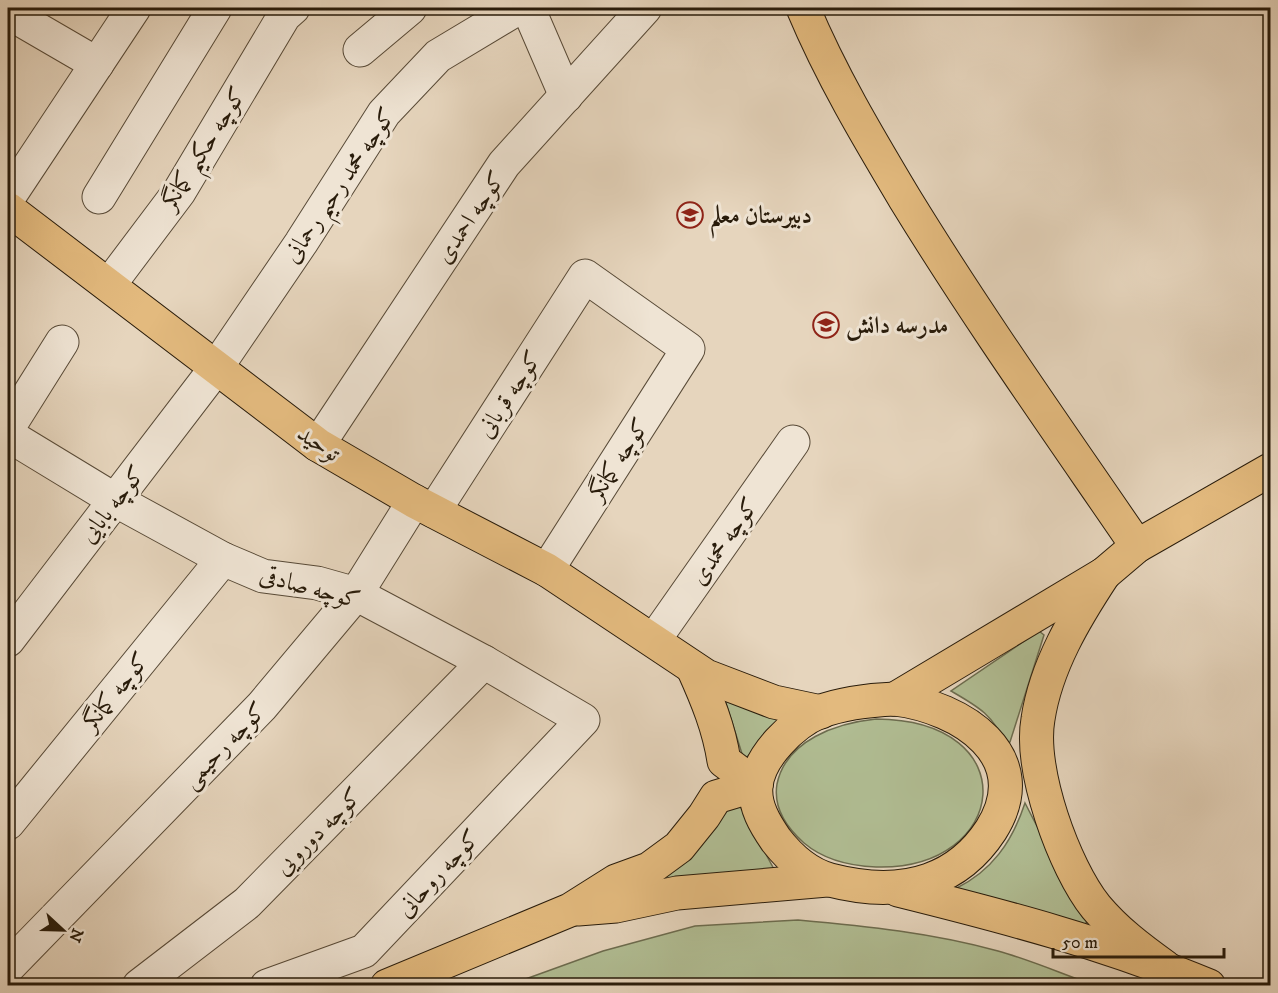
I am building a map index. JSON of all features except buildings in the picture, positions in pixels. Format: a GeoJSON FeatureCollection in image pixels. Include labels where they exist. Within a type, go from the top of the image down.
{"type":"FeatureCollection","features":[{"type":"Feature","properties":{"kind":"main road"},"geometry":{"type":"LineString","coordinates":[[803,8],[819,47],[859,123],[947,268],[1137,546]]}},
{"type":"Feature","properties":{"kind":"main road","name":"توحید"},"geometry":{"type":"LineString","coordinates":[[8,209],[318,445],[424,506],[547,570],[693,668],[724,685],[766,699],[821,712]]}},
{"type":"Feature","properties":{"kind":"main road"},"geometry":{"type":"LineString","coordinates":[[895,699],[1104,574],[1137,546],[1270,470]]}},
{"type":"Feature","properties":{"kind":"main road"},"geometry":{"type":"LineString","coordinates":[[1104,574],[1071,627],[1054,663],[1040,705],[1037,733],[1044,787],[1055,827],[1077,876],[1096,906],[1119,932],[1165,967]]}},
{"type":"Feature","properties":{"kind":"main road"},"geometry":{"type":"LineString","coordinates":[[387,986],[570,910],[616,881],[649,869],[664,860],[691,833],[716,797],[723,775],[724,761],[713,716],[693,668]]}},
{"type":"Feature","properties":{"kind":"main road"},"geometry":{"type":"LineString","coordinates":[[827,880],[800,866],[780,845],[764,822],[759,809],[756,785],[767,758],[776,746],[805,719],[821,712],[851,704],[895,699],[924,705],[949,714],[980,734],[993,748],[1005,773],[1004,805]]}},
{"type":"Feature","properties":{"kind":"main road"},"geometry":{"type":"LineString","coordinates":[[570,910],[616,906],[677,893],[827,880],[888,887],[912,885],[929,880],[951,871],[983,843],[997,822],[1037,733]]}},
{"type":"Feature","properties":{"kind":"main road"},"geometry":{"type":"LineString","coordinates":[[724,761],[756,785]]}},
{"type":"Feature","properties":{"kind":"main road"},"geometry":{"type":"LineString","coordinates":[[716,797],[756,785]]}},
{"type":"Feature","properties":{"kind":"main road"},"geometry":{"type":"LineString","coordinates":[[888,887],[972,908],[1165,967],[1209,986]]}},
{"type":"Feature","properties":{"kind":"street"},"geometry":{"type":"LineString","coordinates":[[8,8],[23,21],[97,64]]}},
{"type":"Feature","properties":{"kind":"street"},"geometry":{"type":"LineString","coordinates":[[8,198],[134,8]]}},
{"type":"Feature","properties":{"kind":"street"},"geometry":{"type":"LineString","coordinates":[[99,197],[215,8]]}},
{"type":"Feature","properties":{"kind":"street","name":"کوچه حکیم کمانگر"},"geometry":{"type":"LineString","coordinates":[[109,285],[179,192],[284,16],[292,8]]}},
{"type":"Feature","properties":{"kind":"street"},"geometry":{"type":"LineString","coordinates":[[360,50],[410,8]]}},
{"type":"Feature","properties":{"kind":"street","name":"کوچه محمد رحیم رحمانی"},"geometry":{"type":"LineString","coordinates":[[216,368],[301,243],[384,112],[438,56],[518,8]]}},
{"type":"Feature","properties":{"kind":"street"},"geometry":{"type":"LineString","coordinates":[[528,8],[566,96]]}},
{"type":"Feature","properties":{"kind":"street","name":"کوچه احمدی"},"geometry":{"type":"LineString","coordinates":[[318,445],[504,164],[645,8]]}},
{"type":"Feature","properties":{"kind":"street","name":"کوچه کمانگر"},"geometry":{"type":"LineString","coordinates":[[547,570],[688,349],[585,276]]}},
{"type":"Feature","properties":{"kind":"street","name":"کوچه قربانی"},"geometry":{"type":"LineString","coordinates":[[424,506],[585,276]]}},
{"type":"Feature","properties":{"kind":"street"},"geometry":{"type":"LineString","coordinates":[[10,440],[63,342]]}},
{"type":"Feature","properties":{"kind":"street","name":"کوچه بابایی"},"geometry":{"type":"LineString","coordinates":[[8,640],[216,368]]}},
{"type":"Feature","properties":{"kind":"street","name":"کوچه صادقی"},"geometry":{"type":"LineString","coordinates":[[10,440],[223,559],[263,576],[317,583],[356,594],[484,662],[583,720]]}},
{"type":"Feature","properties":{"kind":"street","name":"کوچه محمدی"},"geometry":{"type":"LineString","coordinates":[[654,640],[793,442]]}},
{"type":"Feature","properties":{"kind":"street","name":"کوچه رحیمی"},"geometry":{"type":"LineString","coordinates":[[8,967],[262,706],[356,594],[424,506]]}},
{"type":"Feature","properties":{"kind":"street","name":"کوچه کمانگر"},"geometry":{"type":"LineString","coordinates":[[8,823],[223,559]]}},
{"type":"Feature","properties":{"kind":"street","name":"کوچه دورویی"},"geometry":{"type":"LineString","coordinates":[[139,986],[246,903],[484,662]]}},
{"type":"Feature","properties":{"kind":"street","name":"کوچه روحانی"},"geometry":{"type":"LineString","coordinates":[[267,986],[364,951],[583,720]]}},
{"type":"Feature","properties":{"kind":"green space"},"geometry":{"type":"Polygon","coordinates":[[[1039,631],[1044,635],[1010,742],[1005,744],[996,726],[984,712],[951,691],[1039,631]]]}},
{"type":"Feature","properties":{"kind":"green space"},"geometry":{"type":"Polygon","coordinates":[[[724,697],[789,715],[744,760],[724,697]]]}},
{"type":"Feature","properties":{"kind":"green space"},"geometry":{"type":"Polygon","coordinates":[[[876,719],[925,726],[959,743],[978,767],[983,795],[975,822],[953,846],[920,862],[876,867],[829,858],[804,843],[787,824],[779,809],[776,793],[782,769],[802,745],[830,730],[876,719]]]}},
{"type":"Feature","properties":{"kind":"green space"},"geometry":{"type":"Polygon","coordinates":[[[736,799],[775,871],[656,880],[698,849],[736,799]]]}},
{"type":"Feature","properties":{"kind":"green space"},"geometry":{"type":"Polygon","coordinates":[[[1025,803],[1057,865],[1089,917],[1084,927],[955,889],[980,873],[999,854],[1014,830],[1025,803]]]}},
{"type":"Feature","properties":{"kind":"green space"},"geometry":{"type":"Polygon","coordinates":[[[798,920],[949,939],[998,951],[1094,985],[509,985],[603,951],[695,926],[798,920]]]}},
{"type":"Feature","properties":{"kind":"place","name":"دبیرستان معلم"},"geometry":{"type":"Point","coordinates":[690,215]}},
{"type":"Feature","properties":{"kind":"place","name":"مدرسه دانش"},"geometry":{"type":"Point","coordinates":[826,325]}}]}
